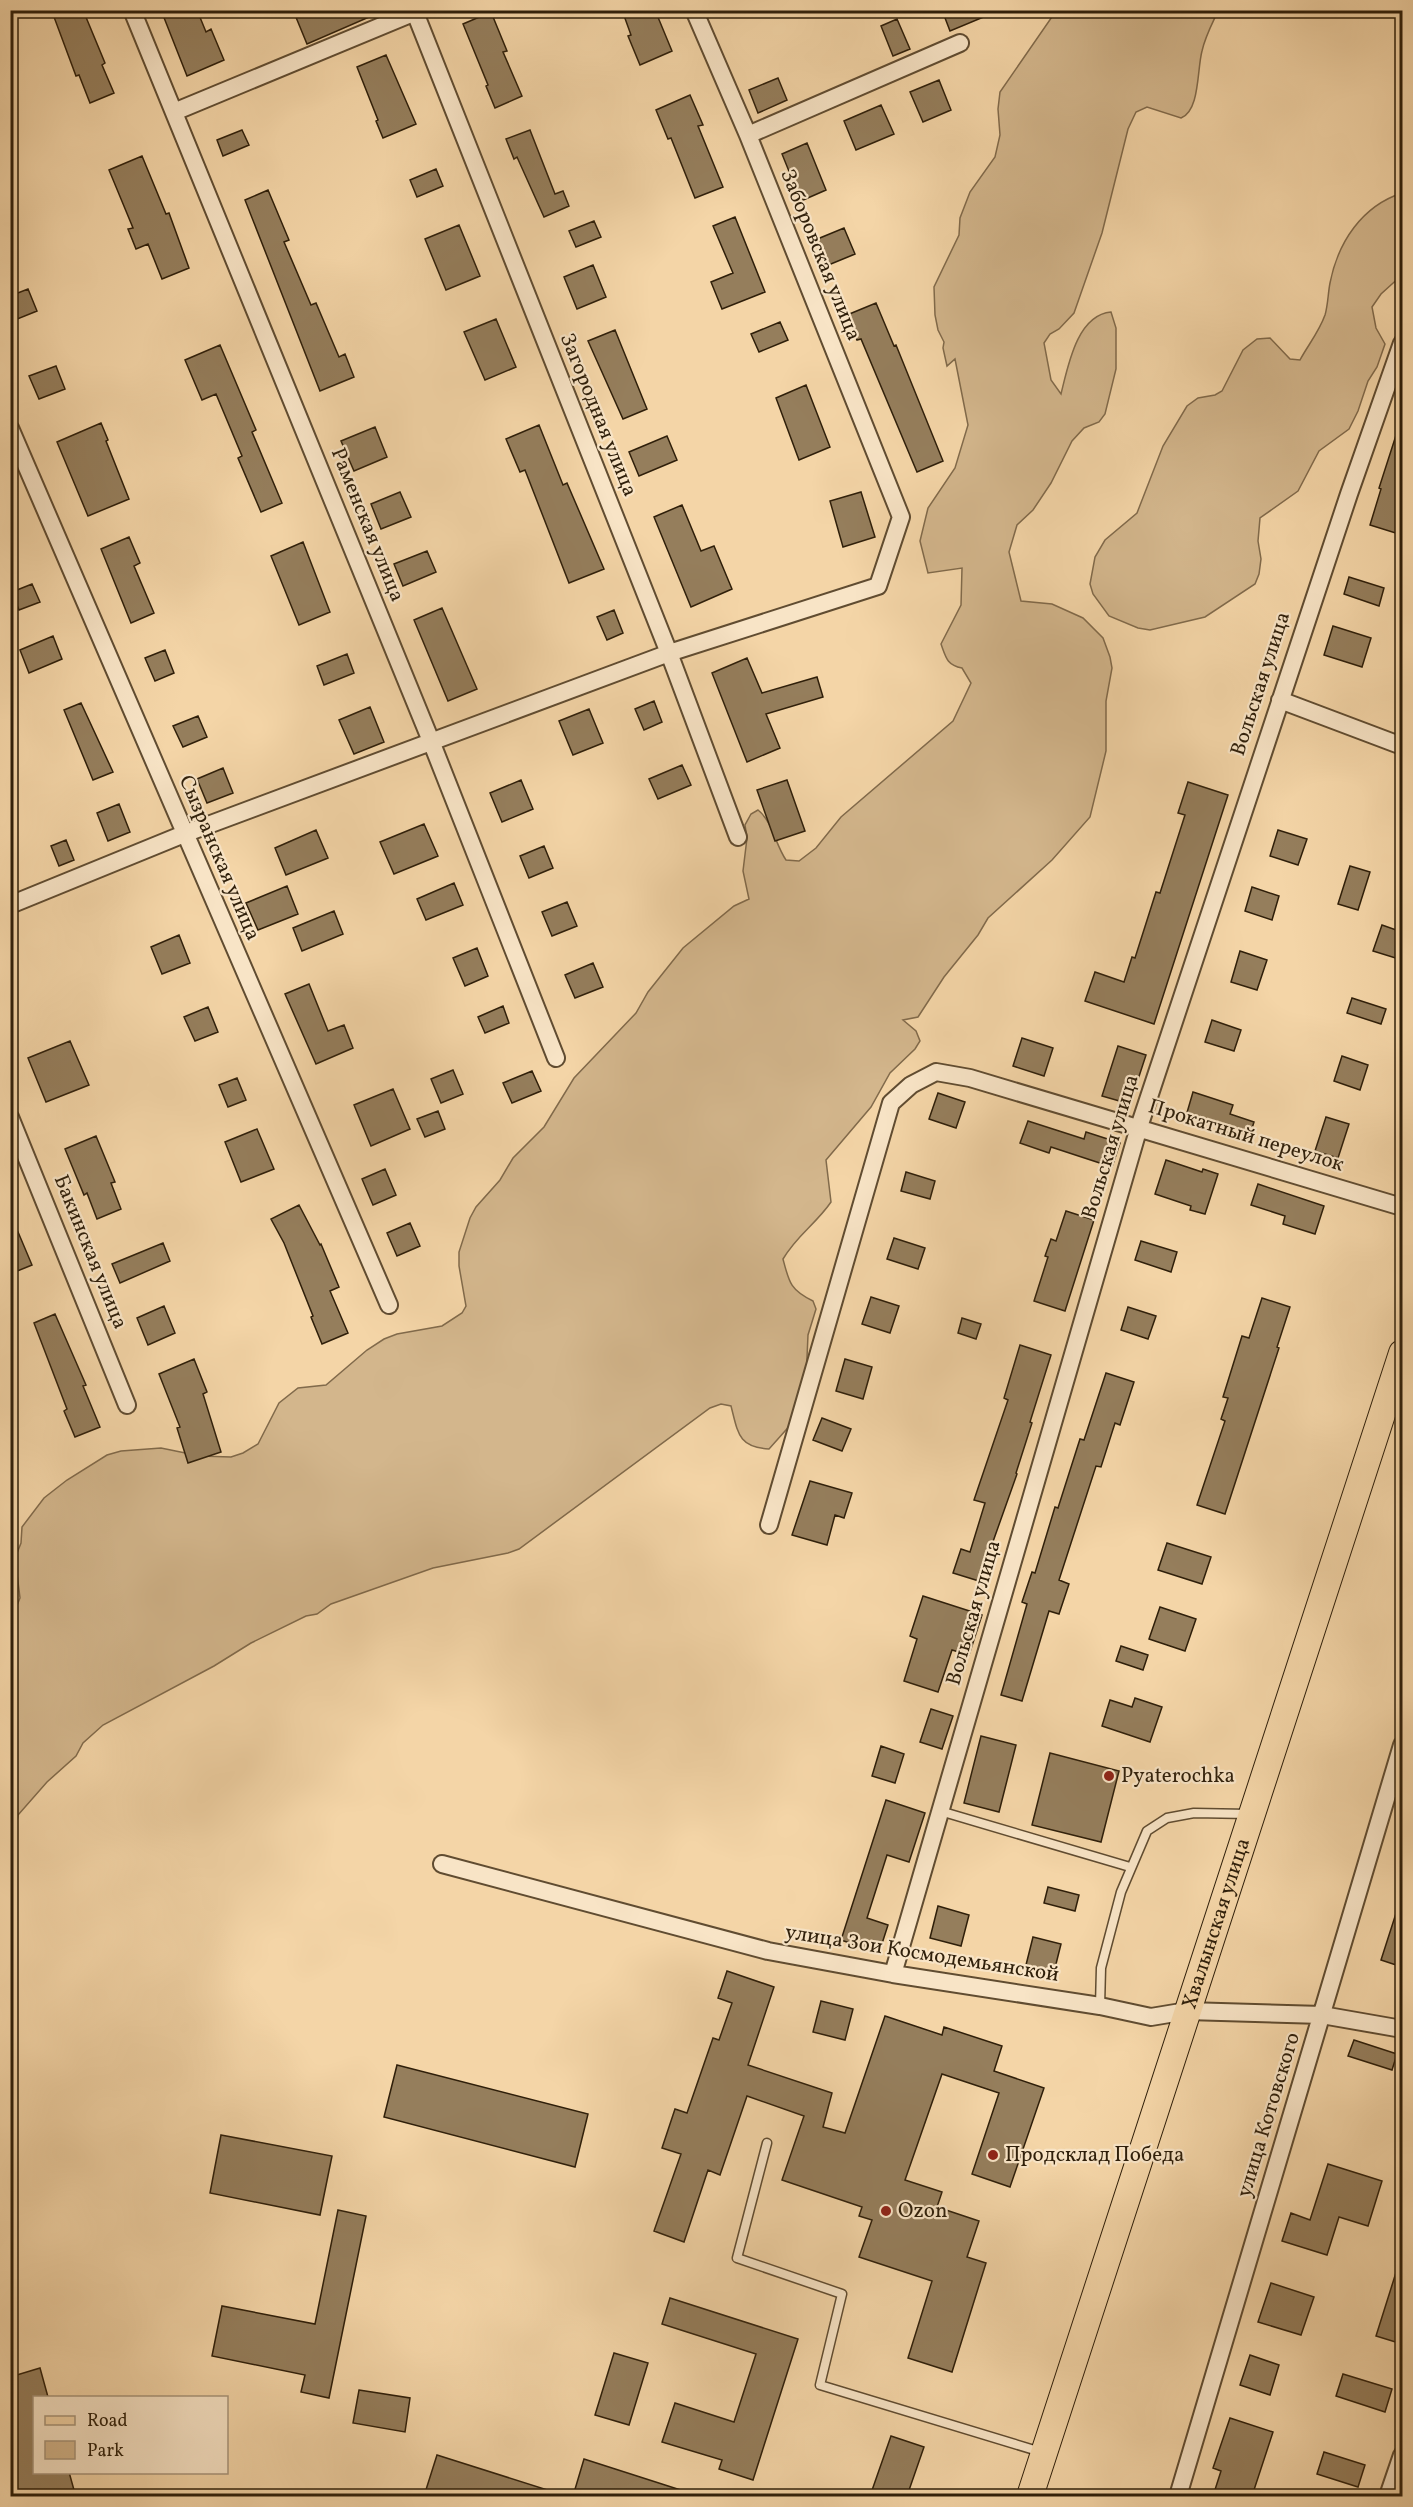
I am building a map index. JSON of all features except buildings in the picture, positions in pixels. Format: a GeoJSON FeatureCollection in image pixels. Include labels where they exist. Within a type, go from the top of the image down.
{"type":"FeatureCollection","features":[{"type":"Feature","properties":{"kind":"main road","name":"Хвалынская улица"},"geometry":{"type":"LineString","coordinates":[[1030,2496],[1252,1814],[1396,1401],[1402,1353]]}},
{"type":"Feature","properties":{"kind":"street","name":"Раменская улица"},"geometry":{"type":"LineString","coordinates":[[132,10],[431,741],[556,1058]]}},
{"type":"Feature","properties":{"kind":"street","name":"Заборовская улица"},"geometry":{"type":"LineString","coordinates":[[669,653],[878,586],[901,518],[748,135],[694,10]]}},
{"type":"Feature","properties":{"kind":"street"},"geometry":{"type":"LineString","coordinates":[[174,112],[416,11]]}},
{"type":"Feature","properties":{"kind":"street","name":"Загородная улица"},"geometry":{"type":"LineString","coordinates":[[416,11],[669,653],[738,837]]}},
{"type":"Feature","properties":{"kind":"street"},"geometry":{"type":"LineString","coordinates":[[748,135],[960,43]]}},
{"type":"Feature","properties":{"kind":"street","name":"Вольская улица"},"geometry":{"type":"LineString","coordinates":[[893,1974],[1139,1127],[1280,700],[1402,343]]}},
{"type":"Feature","properties":{"kind":"street","name":"Сызранская улица"},"geometry":{"type":"LineString","coordinates":[[10,428],[389,1305]]}},
{"type":"Feature","properties":{"kind":"street"},"geometry":{"type":"LineString","coordinates":[[10,905],[184,834],[669,653]]}},
{"type":"Feature","properties":{"kind":"street"},"geometry":{"type":"LineString","coordinates":[[1280,700],[1402,746]]}},
{"type":"Feature","properties":{"kind":"street","name":"Прокатный переулок"},"geometry":{"type":"LineString","coordinates":[[769,1525],[891,1103],[911,1085],[936,1072],[970,1078],[1402,1207]]}},
{"type":"Feature","properties":{"kind":"street","name":"Бакинская улица"},"geometry":{"type":"LineString","coordinates":[[10,1117],[127,1404]]}},
{"type":"Feature","properties":{"kind":"street","name":"улица Котовского"},"geometry":{"type":"LineString","coordinates":[[1178,2496],[1402,1745]]}},
{"type":"Feature","properties":{"kind":"street","name":"улица Зои Космодемьянской"},"geometry":{"type":"LineString","coordinates":[[442,1864],[768,1951],[893,1974],[1100,2006],[1151,2017],[1187,2011],[1322,2015],[1402,2029]]}},
{"type":"Feature","properties":{"kind":"street"},"geometry":{"type":"LineString","coordinates":[[1388,2496],[1402,2456]]}},
{"type":"Feature","properties":{"kind":"lane"},"geometry":{"type":"LineString","coordinates":[[940,1811],[1130,1867]]}},
{"type":"Feature","properties":{"kind":"lane"},"geometry":{"type":"LineString","coordinates":[[1100,2006],[1101,1968],[1130,1867],[1147,1831],[1167,1818],[1194,1813],[1252,1814]]}},
{"type":"Feature","properties":{"kind":"lane"},"geometry":{"type":"LineString","coordinates":[[767,2143],[737,2258],[842,2294],[820,2385],[1044,2453]]}},
{"type":"Feature","properties":{"kind":"green space"},"geometry":{"type":"Polygon","coordinates":[[[1056,11],[1218,11],[1203,46],[1195,98],[1187,114],[1181,118],[1147,107],[1136,112],[1128,129],[1102,233],[1074,313],[1059,329],[1050,334],[1044,343],[1051,380],[1061,394],[1071,357],[1082,332],[1099,315],[1111,312],[1116,328],[1116,369],[1105,414],[1099,422],[1084,428],[1072,441],[1051,483],[1033,510],[1017,525],[1009,552],[1021,601],[1052,604],[1083,618],[1103,638],[1112,668],[1106,701],[1106,751],[1090,817],[1052,860],[988,918],[978,935],[944,977],[918,1017],[903,1020],[916,1031],[920,1041],[915,1049],[890,1073],[871,1107],[826,1160],[831,1202],[794,1243],[783,1259],[787,1274],[795,1289],[813,1301],[816,1309],[808,1335],[806,1380],[793,1422],[769,1449],[759,1448],[745,1442],[741,1437],[731,1406],[721,1404],[710,1408],[519,1549],[433,1568],[331,1604],[317,1614],[306,1616],[251,1643],[214,1666],[103,1725],[83,1743],[76,1756],[47,1782],[18,1815],[16,1828],[11,1832],[10,1611],[16,1608],[20,1598],[15,1558],[21,1543],[22,1527],[44,1498],[67,1480],[107,1455],[121,1451],[161,1448],[200,1456],[231,1457],[243,1453],[258,1444],[279,1403],[298,1388],[326,1385],[367,1350],[384,1339],[397,1334],[442,1326],[462,1313],[466,1306],[459,1252],[476,1207],[500,1180],[513,1158],[544,1127],[574,1078],[636,1013],[648,992],[683,948],[734,906],[749,899],[743,871],[747,838],[745,825],[751,814],[758,810],[763,815],[786,860],[799,861],[816,848],[841,817],[953,721],[971,683],[962,668],[953,665],[948,660],[941,644],[961,605],[962,568],[928,573],[920,541],[928,508],[955,468],[968,425],[955,359],[947,366],[944,342],[938,330],[934,287],[959,235],[960,218],[970,192],[995,157],[1000,135],[998,109],[1000,92],[1056,11]]]}},
{"type":"Feature","properties":{"kind":"green space"},"geometry":{"type":"Polygon","coordinates":[[[1402,193],[1402,275],[1381,294],[1372,307],[1376,328],[1385,344],[1377,367],[1368,381],[1349,429],[1319,451],[1298,491],[1260,518],[1258,541],[1261,559],[1255,584],[1205,617],[1150,630],[1138,628],[1109,616],[1093,594],[1090,584],[1095,557],[1105,540],[1137,513],[1163,446],[1187,406],[1198,398],[1215,395],[1222,391],[1243,350],[1257,339],[1270,338],[1290,359],[1300,360],[1325,315],[1334,268],[1346,240],[1364,216],[1388,199],[1402,193]]]}},
{"type":"Feature","properties":{"kind":"place","name":"Pyaterochka"},"geometry":{"type":"Point","coordinates":[1109,1776]}},
{"type":"Feature","properties":{"kind":"place","name":"Продсклад Победа"},"geometry":{"type":"Point","coordinates":[993,2155]}},
{"type":"Feature","properties":{"kind":"place","name":"Ozon"},"geometry":{"type":"Point","coordinates":[886,2211]}}]}
